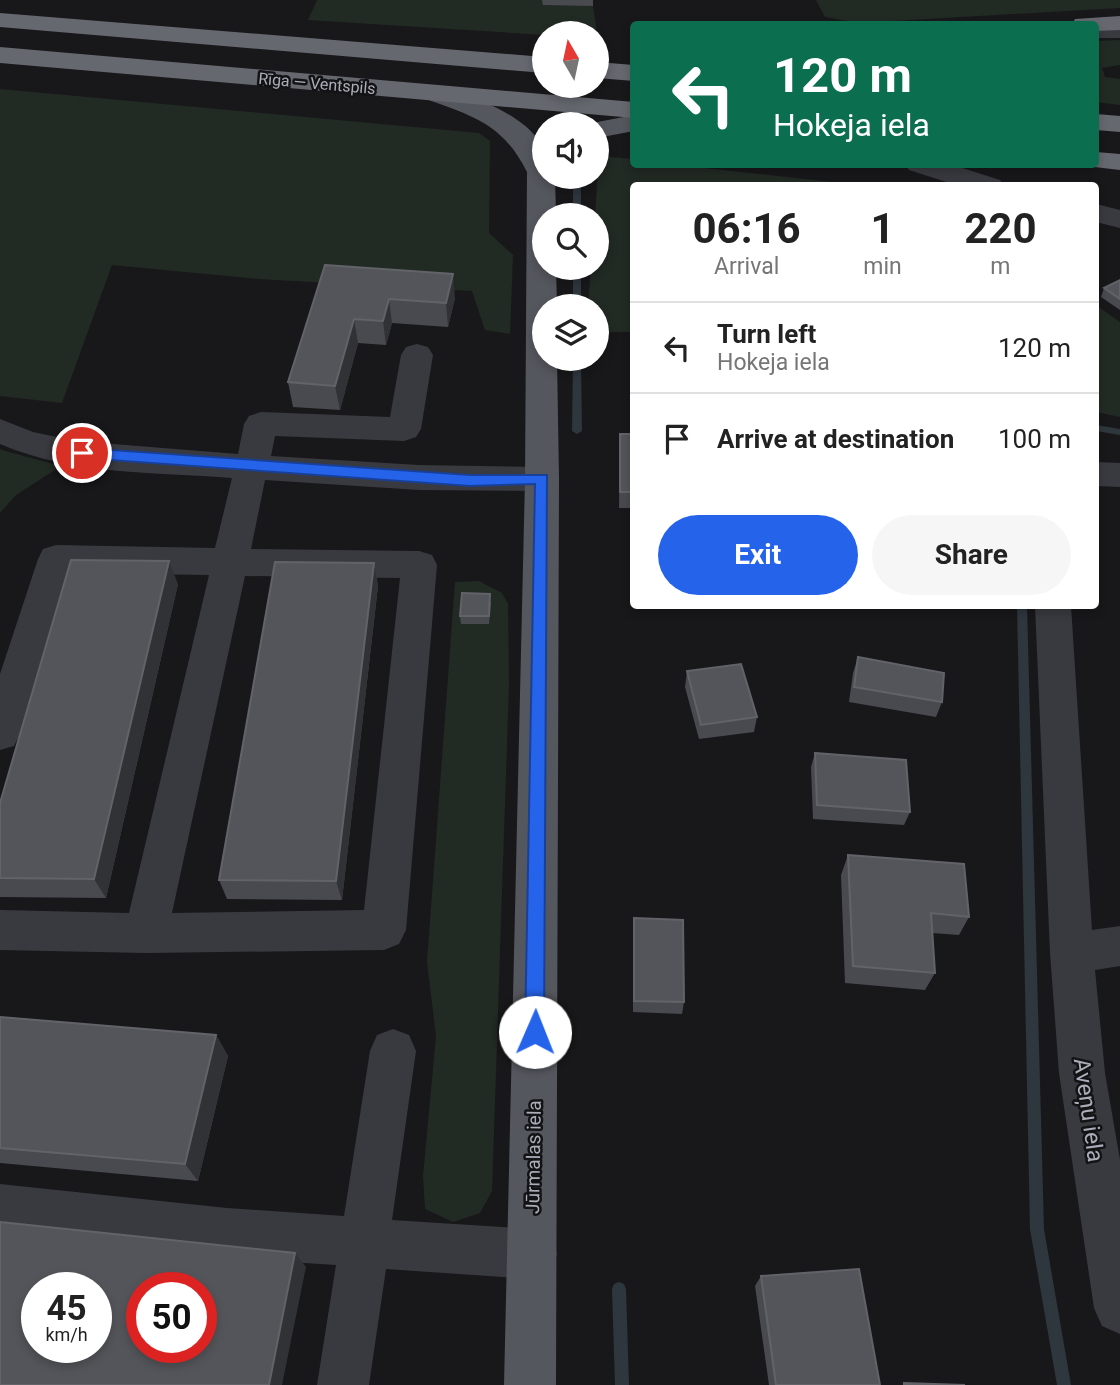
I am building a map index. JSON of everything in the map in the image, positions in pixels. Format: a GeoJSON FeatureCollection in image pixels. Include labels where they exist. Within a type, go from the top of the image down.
{"type":"FeatureCollection","features":[{"type":"Feature","properties":{"kind":"highway"},"geometry":{"type":"LineString","coordinates":[[0,9],[169,17],[483,45],[532,47]]}},
{"type":"Feature","properties":{"kind":"highway","name":"Rīga — Ventspils"},"geometry":{"type":"LineString","coordinates":[[0,20],[532,64]]}},
{"type":"Feature","properties":{"kind":"highway"},"geometry":{"type":"LineString","coordinates":[[1099,24],[1120,23]]}},
{"type":"Feature","properties":{"kind":"highway"},"geometry":{"type":"LineString","coordinates":[[609,48],[623,48]]}},
{"type":"Feature","properties":{"kind":"highway","name":"Rīga — Ventspils"},"geometry":{"type":"LineString","coordinates":[[0,55],[630,110]]}},
{"type":"Feature","properties":{"kind":"highway"},"geometry":{"type":"LineString","coordinates":[[609,71],[630,74]]}},
{"type":"Feature","properties":{"kind":"highway"},"geometry":{"type":"LineString","coordinates":[[1099,122],[1120,124]]}},
{"type":"Feature","properties":{"kind":"highway"},"geometry":{"type":"LineString","coordinates":[[1099,160],[1120,162]]}},
{"type":"Feature","properties":{"kind":"main road"},"geometry":{"type":"LineString","coordinates":[[435,93],[505,122],[522,137],[532,154]]}},
{"type":"Feature","properties":{"kind":"main road"},"geometry":{"type":"LineString","coordinates":[[609,128],[630,124]]}},
{"type":"Feature","properties":{"kind":"main road","name":"Jūrmalas iela"},"geometry":{"type":"LineString","coordinates":[[530,1385],[542,478],[542,189]]}},
{"type":"Feature","properties":{"kind":"street"},"geometry":{"type":"LineString","coordinates":[[1099,31],[1120,30]]}},
{"type":"Feature","properties":{"kind":"street"},"geometry":{"type":"LineString","coordinates":[[932,168],[977,182]]}},
{"type":"Feature","properties":{"kind":"street"},"geometry":{"type":"LineString","coordinates":[[1099,214],[1120,219]]}},
{"type":"Feature","properties":{"kind":"street"},"geometry":{"type":"LineString","coordinates":[[146,933],[261,424],[404,429],[417,355]]}},
{"type":"Feature","properties":{"kind":"street"},"geometry":{"type":"LineString","coordinates":[[0,430],[59,451],[470,481],[542,478]]}},
{"type":"Feature","properties":{"kind":"street"},"geometry":{"type":"LineString","coordinates":[[1099,474],[1120,475]]}},
{"type":"Feature","properties":{"kind":"street"},"geometry":{"type":"LineString","coordinates":[[0,734],[56,559],[419,565],[384,930],[146,933],[0,930]]}},
{"type":"Feature","properties":{"kind":"street","name":"Aveņu iela"},"geometry":{"type":"LineString","coordinates":[[1053,609],[1072,953],[1082,1073],[1120,1308]]}},
{"type":"Feature","properties":{"kind":"street"},"geometry":{"type":"LineString","coordinates":[[1072,953],[1120,946]]}},
{"type":"Feature","properties":{"kind":"street"},"geometry":{"type":"LineString","coordinates":[[343,1385],[393,1051]]}},
{"type":"Feature","properties":{"kind":"street"},"geometry":{"type":"LineString","coordinates":[[0,1208],[227,1233],[532,1254]]}},
{"type":"Feature","properties":{"kind":"shaded area"},"geometry":{"type":"Polygon","coordinates":[[[317,0],[592,0],[595,21],[532,21],[532,34],[308,20],[317,0]]]}},
{"type":"Feature","properties":{"kind":"shaded area"},"geometry":{"type":"Polygon","coordinates":[[[816,0],[1120,0],[1120,8],[894,21],[848,21],[825,17],[816,0]]]}},
{"type":"Feature","properties":{"kind":"shaded area"},"geometry":{"type":"Polygon","coordinates":[[[1120,40],[1120,65],[1102,68],[1105,77],[1120,79],[1120,105],[1099,102],[1099,41],[1120,40]]]}},
{"type":"Feature","properties":{"kind":"shaded area"},"geometry":{"type":"Polygon","coordinates":[[[0,89],[479,133],[490,141],[489,233],[513,255],[510,334],[485,330],[472,291],[258,279],[112,265],[62,403],[0,396],[0,89]]]}},
{"type":"Feature","properties":{"kind":"shaded area"},"geometry":{"type":"Polygon","coordinates":[[[609,157],[630,159],[630,168],[704,168],[832,182],[630,182],[630,332],[609,332],[609,294],[589,294],[590,280],[609,280],[609,203],[596,203],[597,189],[609,189],[609,157]]]}},
{"type":"Feature","properties":{"kind":"shaded area"},"geometry":{"type":"Polygon","coordinates":[[[1099,307],[1120,322],[1120,417],[1099,413],[1099,307]]]}},
{"type":"Feature","properties":{"kind":"shaded area"},"geometry":{"type":"Polygon","coordinates":[[[0,449],[61,466],[16,495],[0,513],[0,449]]]}},
{"type":"Feature","properties":{"kind":"shaded area"},"geometry":{"type":"Polygon","coordinates":[[[479,581],[502,593],[508,604],[509,684],[492,1191],[480,1213],[453,1222],[425,1209],[423,1176],[436,1036],[427,962],[455,582],[479,581]]]}},
{"type":"Feature","properties":{"kind":"building"},"geometry":{"type":"Polygon","coordinates":[[[325,265],[453,274],[446,303],[389,299],[383,321],[354,319],[335,386],[288,382],[325,265]]]}},
{"type":"Feature","properties":{"kind":"building"},"geometry":{"type":"Polygon","coordinates":[[[1120,280],[1120,299],[1104,288],[1120,280]]]}},
{"type":"Feature","properties":{"kind":"building"},"geometry":{"type":"Polygon","coordinates":[[[620,434],[630,434],[630,492],[620,492],[620,434]]]}},
{"type":"Feature","properties":{"kind":"building"},"geometry":{"type":"Polygon","coordinates":[[[71,560],[169,561],[94,879],[0,878],[0,803],[71,560]]]}},
{"type":"Feature","properties":{"kind":"building"},"geometry":{"type":"Polygon","coordinates":[[[275,562],[374,563],[336,881],[219,880],[275,562]]]}},
{"type":"Feature","properties":{"kind":"building"},"geometry":{"type":"Polygon","coordinates":[[[462,593],[490,594],[489,616],[460,616],[462,593]]]}},
{"type":"Feature","properties":{"kind":"building"},"geometry":{"type":"Polygon","coordinates":[[[858,657],[944,673],[942,702],[854,687],[858,657]]]}},
{"type":"Feature","properties":{"kind":"building"},"geometry":{"type":"Polygon","coordinates":[[[741,664],[757,717],[701,725],[687,671],[741,664]]]}},
{"type":"Feature","properties":{"kind":"building"},"geometry":{"type":"Polygon","coordinates":[[[815,753],[906,760],[910,812],[817,805],[815,753]]]}},
{"type":"Feature","properties":{"kind":"building"},"geometry":{"type":"Polygon","coordinates":[[[848,855],[964,864],[969,917],[931,913],[935,973],[853,966],[848,855]]]}},
{"type":"Feature","properties":{"kind":"building"},"geometry":{"type":"Polygon","coordinates":[[[634,918],[683,920],[684,1002],[634,1001],[634,918]]]}},
{"type":"Feature","properties":{"kind":"building"},"geometry":{"type":"Polygon","coordinates":[[[0,1017],[216,1035],[185,1164],[0,1148],[0,1017]]]}},
{"type":"Feature","properties":{"kind":"building"},"geometry":{"type":"Polygon","coordinates":[[[0,1222],[295,1253],[269,1385],[0,1385],[0,1222]]]}},
{"type":"Feature","properties":{"kind":"building"},"geometry":{"type":"Polygon","coordinates":[[[859,1269],[880,1385],[776,1385],[761,1276],[859,1269]]]}},
{"type":"Feature","properties":{"kind":"building"},"geometry":{"type":"Polygon","coordinates":[[[904,1383],[965,1385],[904,1385],[904,1383]]]}},
{"type":"Feature","properties":{"kind":"waterway"},"geometry":{"type":"LineString","coordinates":[[577,189],[577,203]]}},
{"type":"Feature","properties":{"kind":"waterway"},"geometry":{"type":"LineString","coordinates":[[577,280],[577,294]]}},
{"type":"Feature","properties":{"kind":"waterway"},"geometry":{"type":"LineString","coordinates":[[577,371],[577,431]]}},
{"type":"Feature","properties":{"kind":"waterway"},"geometry":{"type":"LineString","coordinates":[[1099,428],[1120,432]]}},
{"type":"Feature","properties":{"kind":"waterway"},"geometry":{"type":"LineString","coordinates":[[1022,609],[1037,1229],[1064,1385]]}},
{"type":"Feature","properties":{"kind":"waterway"},"geometry":{"type":"LineString","coordinates":[[619,1289],[622,1385]]}},
{"type":"Feature","properties":{"kind":"route"},"geometry":{"type":"LineString","coordinates":[[82,453],[470,481],[542,478],[535,1032]]}}]}
